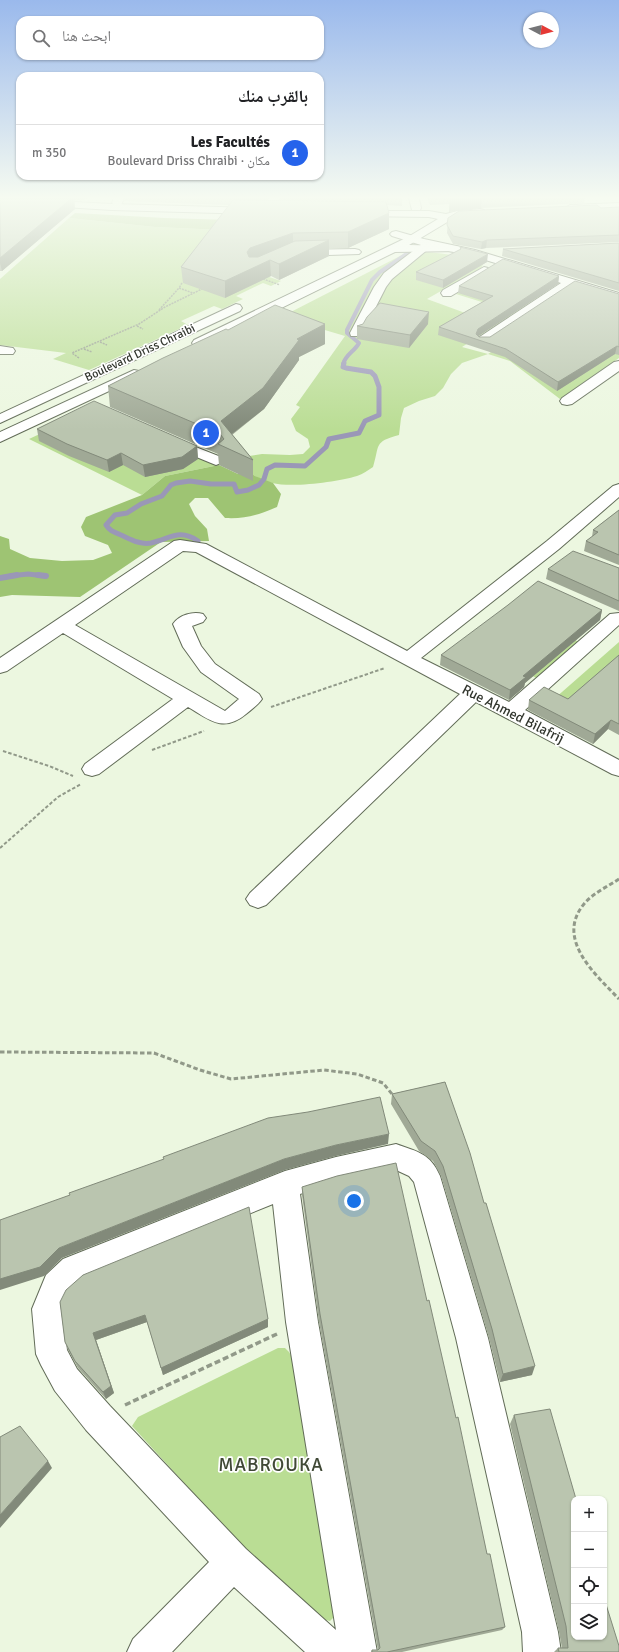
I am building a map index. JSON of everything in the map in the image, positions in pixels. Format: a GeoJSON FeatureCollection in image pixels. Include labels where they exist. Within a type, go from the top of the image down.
{"type":"FeatureCollection","features":[{"type":"Feature","properties":{"kind":"street","name":"Boulevard Driss Chraibi"},"geometry":{"type":"LineString","coordinates":[[187,349],[328,275]]}},
{"type":"Feature","properties":{"kind":"street"},"geometry":{"type":"LineString","coordinates":[[356,333],[380,287],[389,275]]}},
{"type":"Feature","properties":{"kind":"street"},"geometry":{"type":"LineString","coordinates":[[447,293],[477,275]]}},
{"type":"Feature","properties":{"kind":"street"},"geometry":{"type":"LineString","coordinates":[[543,275],[619,297]]}},
{"type":"Feature","properties":{"kind":"street"},"geometry":{"type":"LineString","coordinates":[[483,341],[570,284]]}},
{"type":"Feature","properties":{"kind":"street","name":"Boulevard Driss Chraibi"},"geometry":{"type":"LineString","coordinates":[[0,419],[283,286]]}},
{"type":"Feature","properties":{"kind":"street"},"geometry":{"type":"LineString","coordinates":[[566,401],[619,365]]}},
{"type":"Feature","properties":{"kind":"street","name":"Boulevard Driss Chraibi"},"geometry":{"type":"LineString","coordinates":[[0,438],[145,368]]}},
{"type":"Feature","properties":{"kind":"street"},"geometry":{"type":"LineString","coordinates":[[83,398],[96,405]]}},
{"type":"Feature","properties":{"kind":"street"},"geometry":{"type":"LineString","coordinates":[[159,436],[216,460]]}},
{"type":"Feature","properties":{"kind":"street"},"geometry":{"type":"LineString","coordinates":[[408,659],[524,577],[560,548],[619,489]]}},
{"type":"Feature","properties":{"kind":"street","name":"Rue Ahmed Bilafrij"},"geometry":{"type":"LineString","coordinates":[[0,667],[180,545],[189,545],[200,548],[619,769]]}},
{"type":"Feature","properties":{"kind":"street"},"geometry":{"type":"LineString","coordinates":[[511,711],[613,617]]}},
{"type":"Feature","properties":{"kind":"street"},"geometry":{"type":"LineString","coordinates":[[62,625],[221,718],[231,716],[252,698],[208,668],[192,647],[182,624],[188,620],[197,618]]}},
{"type":"Feature","properties":{"kind":"street"},"geometry":{"type":"LineString","coordinates":[[258,899],[473,693]]}},
{"type":"Feature","properties":{"kind":"street"},"geometry":{"type":"LineString","coordinates":[[85,776],[187,698]]}},
{"type":"Feature","properties":{"kind":"street"},"geometry":{"type":"LineString","coordinates":[[333,1652],[233,1562],[98,1418],[66,1380],[52,1354],[47,1309],[57,1286],[74,1270],[285,1185],[336,1170],[396,1157],[420,1167],[426,1176],[472,1338],[540,1632],[542,1652]]}},
{"type":"Feature","properties":{"kind":"street"},"geometry":{"type":"LineString","coordinates":[[285,1185],[302,1322],[358,1652]]}},
{"type":"Feature","properties":{"kind":"street"},"geometry":{"type":"LineString","coordinates":[[146,1652],[233,1562]]}},
{"type":"Feature","properties":{"kind":"path"},"geometry":{"type":"LineString","coordinates":[[261,278],[283,286]]}},
{"type":"Feature","properties":{"kind":"path"},"geometry":{"type":"LineString","coordinates":[[156,313],[182,283]]}},
{"type":"Feature","properties":{"kind":"path"},"geometry":{"type":"LineString","coordinates":[[79,358],[72,353],[136,325],[165,307],[208,287]]}},
{"type":"Feature","properties":{"kind":"path"},"geometry":{"type":"LineString","coordinates":[[179,288],[194,293]]}},
{"type":"Feature","properties":{"kind":"path"},"geometry":{"type":"LineString","coordinates":[[136,325],[143,329]]}},
{"type":"Feature","properties":{"kind":"path"},"geometry":{"type":"LineString","coordinates":[[99,341],[107,345]]}},
{"type":"Feature","properties":{"kind":"path"},"geometry":{"type":"LineString","coordinates":[[84,348],[92,352]]}},
{"type":"Feature","properties":{"kind":"path"},"geometry":{"type":"LineString","coordinates":[[267,708],[329,686],[370,674],[408,659]]}},
{"type":"Feature","properties":{"kind":"path"},"geometry":{"type":"LineString","coordinates":[[149,751],[207,730]]}},
{"type":"Feature","properties":{"kind":"path"},"geometry":{"type":"LineString","coordinates":[[2,751],[85,776]]}},
{"type":"Feature","properties":{"kind":"path"},"geometry":{"type":"LineString","coordinates":[[0,848],[58,797],[85,776]]}},
{"type":"Feature","properties":{"kind":"path"},"geometry":{"type":"LineString","coordinates":[[619,879],[591,897],[583,905],[575,917],[573,928],[578,952],[586,965],[619,999]]}},
{"type":"Feature","properties":{"kind":"path"},"geometry":{"type":"LineString","coordinates":[[0,1052],[154,1053],[200,1070],[231,1079],[316,1070],[337,1071],[357,1074],[383,1083],[392,1094]]}},
{"type":"Feature","properties":{"kind":"path"},"geometry":{"type":"LineString","coordinates":[[98,1418],[302,1322]]}},
{"type":"Feature","properties":{"kind":"green space"},"geometry":{"type":"Polygon","coordinates":[[[4,275],[264,275],[281,281],[271,286],[263,283],[236,296],[243,299],[222,309],[214,306],[181,321],[188,325],[89,370],[53,359],[66,353],[0,345],[0,279],[4,275]]]}},
{"type":"Feature","properties":{"kind":"green space"},"geometry":{"type":"Polygon","coordinates":[[[363,275],[469,275],[427,299],[468,314],[485,303],[456,294],[486,276],[549,289],[545,294],[462,347],[488,354],[462,363],[451,374],[443,388],[435,396],[404,408],[399,435],[381,442],[377,449],[373,467],[357,476],[314,484],[291,485],[272,483],[251,474],[235,458],[262,454],[303,454],[310,447],[308,439],[296,431],[291,419],[300,407],[296,405],[345,336],[281,317],[363,275]]]}},
{"type":"Feature","properties":{"kind":"green space"},"geometry":{"type":"Polygon","coordinates":[[[567,304],[619,305],[619,358],[560,399],[510,361],[488,354],[567,304]]]}},
{"type":"Feature","properties":{"kind":"green space"},"geometry":{"type":"Polygon","coordinates":[[[93,409],[186,453],[219,465],[165,476],[142,495],[29,439],[93,409]]]}},
{"type":"Feature","properties":{"kind":"green space"},"geometry":{"type":"Polygon","coordinates":[[[219,465],[238,474],[242,467],[255,476],[273,483],[281,494],[277,507],[252,516],[225,518],[208,498],[195,498],[189,504],[195,516],[207,529],[209,541],[161,542],[80,597],[12,595],[0,597],[0,536],[9,539],[10,549],[30,558],[62,561],[93,560],[112,553],[108,545],[85,536],[81,527],[86,517],[142,495],[165,476],[219,465]]]}},
{"type":"Feature","properties":{"kind":"green space"},"geometry":{"type":"Polygon","coordinates":[[[565,635],[581,643],[538,679],[522,670],[565,635]]]}},
{"type":"Feature","properties":{"kind":"green space"},"geometry":{"type":"Polygon","coordinates":[[[619,642],[619,674],[578,711],[554,699],[619,642]]]}},
{"type":"Feature","properties":{"kind":"green space"},"geometry":{"type":"Polygon","coordinates":[[[278,1348],[285,1348],[296,1364],[338,1613],[330,1621],[322,1619],[241,1545],[132,1426],[138,1417],[278,1348]]]}},
{"type":"Feature","properties":{"kind":"building"},"geometry":{"type":"Polygon","coordinates":[[[206,275],[238,275],[225,281],[206,275]]]}},
{"type":"Feature","properties":{"kind":"building"},"geometry":{"type":"Polygon","coordinates":[[[426,275],[451,275],[443,280],[426,275]]]}},
{"type":"Feature","properties":{"kind":"building"},"geometry":{"type":"Polygon","coordinates":[[[477,275],[559,276],[478,329],[476,334],[479,337],[490,337],[575,281],[619,294],[619,347],[617,346],[558,382],[506,349],[439,327],[493,296],[459,286],[477,275]]]}},
{"type":"Feature","properties":{"kind":"building"},"geometry":{"type":"Polygon","coordinates":[[[592,275],[619,275],[619,283],[592,275]]]}},
{"type":"Feature","properties":{"kind":"building"},"geometry":{"type":"Polygon","coordinates":[[[380,303],[429,312],[410,335],[357,326],[363,324],[367,317],[380,303]]]}},
{"type":"Feature","properties":{"kind":"building"},"geometry":{"type":"Polygon","coordinates":[[[275,305],[325,324],[297,339],[299,340],[263,388],[221,421],[253,460],[218,444],[224,439],[220,434],[108,386],[163,358],[226,329],[228,330],[275,305]]]}},
{"type":"Feature","properties":{"kind":"building"},"geometry":{"type":"Polygon","coordinates":[[[94,401],[197,446],[182,457],[143,465],[121,453],[107,460],[67,444],[37,429],[94,401]]]}},
{"type":"Feature","properties":{"kind":"building"},"geometry":{"type":"Polygon","coordinates":[[[619,510],[619,555],[586,541],[598,532],[593,530],[619,510]]]}},
{"type":"Feature","properties":{"kind":"building"},"geometry":{"type":"Polygon","coordinates":[[[573,551],[619,568],[619,601],[548,569],[573,551]]]}},
{"type":"Feature","properties":{"kind":"building"},"geometry":{"type":"Polygon","coordinates":[[[538,581],[602,610],[523,676],[526,677],[510,690],[441,655],[508,605],[538,581]]]}},
{"type":"Feature","properties":{"kind":"building"},"geometry":{"type":"Polygon","coordinates":[[[619,655],[619,724],[611,720],[595,734],[529,700],[544,687],[568,699],[619,655]]]}},
{"type":"Feature","properties":{"kind":"building"},"geometry":{"type":"Polygon","coordinates":[[[445,1082],[470,1153],[484,1203],[486,1203],[535,1366],[503,1374],[492,1329],[443,1166],[435,1151],[421,1141],[392,1094],[445,1082]]]}},
{"type":"Feature","properties":{"kind":"building"},"geometry":{"type":"Polygon","coordinates":[[[380,1097],[389,1134],[336,1145],[284,1159],[59,1248],[40,1267],[0,1279],[0,1220],[70,1195],[69,1193],[164,1159],[163,1157],[268,1118],[308,1112],[380,1097]]]}},
{"type":"Feature","properties":{"kind":"building"},"geometry":{"type":"Polygon","coordinates":[[[396,1163],[427,1301],[429,1300],[456,1418],[458,1417],[487,1554],[490,1554],[505,1627],[387,1652],[372,1652],[372,1650],[378,1650],[380,1648],[320,1314],[302,1187],[337,1176],[396,1163]]]}},
{"type":"Feature","properties":{"kind":"building"},"geometry":{"type":"Polygon","coordinates":[[[249,1207],[268,1319],[161,1368],[145,1315],[93,1333],[111,1386],[103,1392],[75,1361],[65,1342],[60,1302],[66,1290],[83,1275],[249,1207]]]}},
{"type":"Feature","properties":{"kind":"building"},"geometry":{"type":"Polygon","coordinates":[[[550,1409],[575,1496],[571,1496],[571,1640],[607,1640],[607,1608],[619,1646],[619,1652],[559,1652],[558,1648],[568,1648],[566,1626],[514,1415],[550,1409]]]}},
{"type":"Feature","properties":{"kind":"building"},"geometry":{"type":"Polygon","coordinates":[[[20,1426],[48,1461],[0,1515],[0,1437],[20,1426]]]}},
{"type":"Feature","properties":{"kind":"waterway"},"geometry":{"type":"LineString","coordinates":[[343,364],[346,358],[359,343],[347,333],[347,330],[372,280],[377,275]]}},
{"type":"Feature","properties":{"kind":"waterway"},"geometry":{"type":"LineString","coordinates":[[198,541],[191,537],[180,535],[151,543],[143,543],[114,532],[106,525],[115,515],[127,513],[141,504],[162,496],[171,485],[176,483],[190,481],[211,484],[234,484],[237,492],[248,490],[259,485],[264,479],[267,469],[275,465],[305,466],[326,447],[329,439],[359,433],[365,421],[379,415],[379,387],[375,376],[371,372],[346,368],[343,367],[344,363]]}},
{"type":"Feature","properties":{"kind":"waterway"},"geometry":{"type":"LineString","coordinates":[[14,576],[28,574],[45,576]]}},
{"type":"Feature","properties":{"kind":"waterway"},"geometry":{"type":"LineString","coordinates":[[38,575],[46,576]]}},
{"type":"Feature","properties":{"kind":"waterway"},"geometry":{"type":"LineString","coordinates":[[0,578],[14,576]]}},
{"type":"Feature","properties":{"kind":"place","name":"Les Facultés"},"geometry":{"type":"Point","coordinates":[206,433]}},
{"type":"Feature","properties":{"kind":"district","name":"MABROUKA"},"geometry":{"type":"Point","coordinates":[271,1465]}}]}
